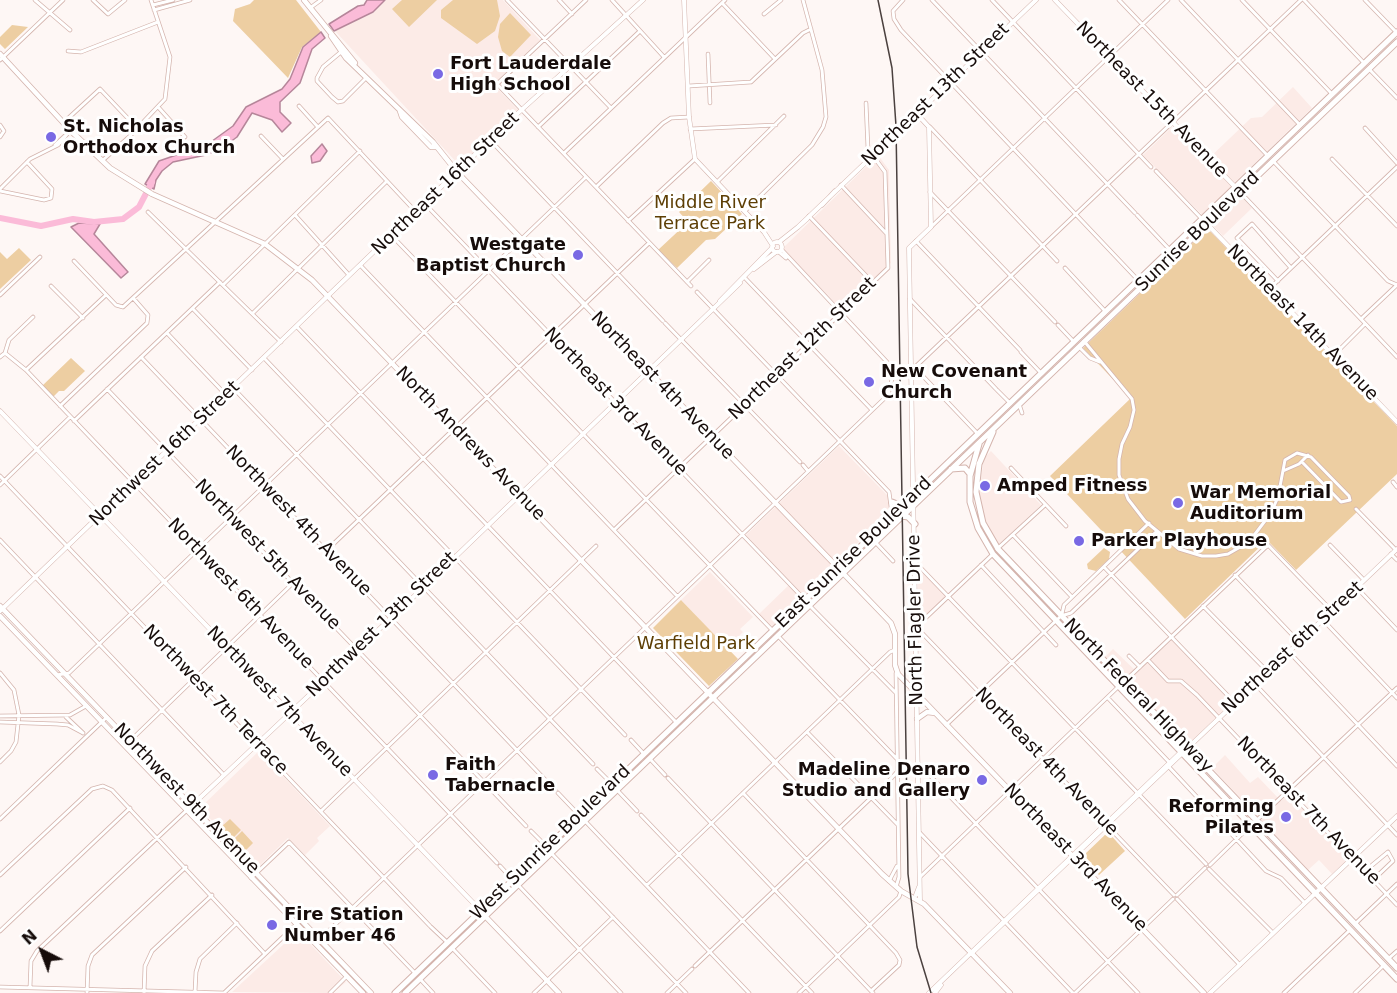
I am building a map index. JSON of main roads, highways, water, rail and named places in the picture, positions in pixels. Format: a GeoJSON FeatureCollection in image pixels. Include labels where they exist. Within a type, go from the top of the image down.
{"type":"FeatureCollection","features":[{"type":"Feature","properties":{"kind":"main road"},"geometry":{"type":"LineString","coordinates":[[304,0],[357,66]]}},
{"type":"Feature","properties":{"kind":"main road","name":"Sunrise Boulevard"},"geometry":{"type":"LineString","coordinates":[[999,412],[1397,33]]}},
{"type":"Feature","properties":{"kind":"main road","name":"Northeast 4th Avenue"},"geometry":{"type":"LineString","coordinates":[[331,36],[341,52],[400,111],[402,117],[431,147],[435,147],[647,371],[891,623],[895,634],[896,671]]}},
{"type":"Feature","properties":{"kind":"main road","name":"Sunrise Boulevard"},"geometry":{"type":"LineString","coordinates":[[999,423],[1397,42]]}},
{"type":"Feature","properties":{"kind":"main road","name":"North Andrews Avenue"},"geometry":{"type":"LineString","coordinates":[[1,57],[69,132],[102,161],[141,189],[265,244],[298,268],[328,296],[889,881],[920,900],[1010,993]]}},
{"type":"Feature","properties":{"kind":"main road"},"geometry":{"type":"LineString","coordinates":[[1353,74],[1353,85]]}},
{"type":"Feature","properties":{"kind":"main road"},"geometry":{"type":"LineString","coordinates":[[1305,130],[1306,119]]}},
{"type":"Feature","properties":{"kind":"main road"},"geometry":{"type":"LineString","coordinates":[[1135,293],[1138,280]]}},
{"type":"Feature","properties":{"kind":"main road"},"geometry":{"type":"LineString","coordinates":[[1079,347],[1082,334]]}},
{"type":"Feature","properties":{"kind":"main road"},"geometry":{"type":"LineString","coordinates":[[1047,378],[1049,365]]}},
{"type":"Feature","properties":{"kind":"main road"},"geometry":{"type":"LineString","coordinates":[[980,441],[999,412]]}},
{"type":"Feature","properties":{"kind":"main road","name":"East Sunrise Boulevard"},"geometry":{"type":"LineString","coordinates":[[711,695],[779,625],[999,412]]}},
{"type":"Feature","properties":{"kind":"main road","name":"East Sunrise Boulevard"},"geometry":{"type":"LineString","coordinates":[[711,695],[770,644],[999,423]]}},
{"type":"Feature","properties":{"kind":"main road","name":"North Federal Highway"},"geometry":{"type":"LineString","coordinates":[[995,551],[983,523],[976,492],[981,455],[999,423]]}},
{"type":"Feature","properties":{"kind":"main road","name":"North Federal Highway"},"geometry":{"type":"LineString","coordinates":[[980,441],[970,476],[973,515],[980,534],[1397,979]]}},
{"type":"Feature","properties":{"kind":"main road"},"geometry":{"type":"LineString","coordinates":[[951,469],[965,468],[970,476]]}},
{"type":"Feature","properties":{"kind":"main road"},"geometry":{"type":"LineString","coordinates":[[892,502],[902,506]]}},
{"type":"Feature","properties":{"kind":"main road"},"geometry":{"type":"LineString","coordinates":[[889,528],[892,516]]}},
{"type":"Feature","properties":{"kind":"main road"},"geometry":{"type":"LineString","coordinates":[[902,516],[908,517],[915,524]]}},
{"type":"Feature","properties":{"kind":"main road","name":"Northwest 9th Avenue"},"geometry":{"type":"LineString","coordinates":[[1,608],[130,741],[251,878],[363,993]]}},
{"type":"Feature","properties":{"kind":"main road","name":"Northwest 9th Avenue"},"geometry":{"type":"LineString","coordinates":[[0,615],[86,706],[256,873],[371,993]]}},
{"type":"Feature","properties":{"kind":"main road","name":"North Federal Highway"},"geometry":{"type":"LineString","coordinates":[[1059,618],[1111,678],[1131,688],[1397,968]]}},
{"type":"Feature","properties":{"kind":"main road"},"geometry":{"type":"LineString","coordinates":[[778,636],[776,633],[779,625]]}},
{"type":"Feature","properties":{"kind":"main road"},"geometry":{"type":"LineString","coordinates":[[770,644],[773,631]]}},
{"type":"Feature","properties":{"kind":"main road","name":"Northeast 3rd Avenue"},"geometry":{"type":"LineString","coordinates":[[896,671],[1204,993]]}},
{"type":"Feature","properties":{"kind":"main road","name":"West Sunrise Boulevard"},"geometry":{"type":"LineString","coordinates":[[395,993],[676,723],[711,695]]}},
{"type":"Feature","properties":{"kind":"main road","name":"West Sunrise Boulevard"},"geometry":{"type":"LineString","coordinates":[[405,993],[641,768],[711,695]]}},
{"type":"Feature","properties":{"kind":"main road"},"geometry":{"type":"LineString","coordinates":[[917,719],[927,712],[935,713]]}},
{"type":"Feature","properties":{"kind":"main road"},"geometry":{"type":"LineString","coordinates":[[641,768],[644,754]]}},
{"type":"Feature","properties":{"kind":"main road"},"geometry":{"type":"LineString","coordinates":[[1244,817],[1257,820]]}},
{"type":"Feature","properties":{"kind":"main road"},"geometry":{"type":"LineString","coordinates":[[1251,825],[1263,826]]}},
{"type":"Feature","properties":{"kind":"main road"},"geometry":{"type":"LineString","coordinates":[[552,853],[553,841]]}},
{"type":"Feature","properties":{"kind":"main road","name":"Northwest 7th Avenue"},"geometry":{"type":"LineString","coordinates":[[480,910],[559,993]]}},
{"type":"Feature","properties":{"kind":"main road"},"geometry":{"type":"LineString","coordinates":[[1350,930],[1364,933]]}},
{"type":"Feature","properties":{"kind":"waterway"},"geometry":{"type":"LineString","coordinates":[[0,218],[41,226],[73,219],[94,222],[123,219],[139,207],[152,182]]}},
{"type":"Feature","properties":{"kind":"railway"},"geometry":{"type":"LineString","coordinates":[[878,0],[892,68],[896,126],[908,874],[917,947],[931,993]]}},
{"type":"Feature","properties":{"kind":"place","name":"Fort Lauderdale High School"},"geometry":{"type":"Point","coordinates":[438,74]}},
{"type":"Feature","properties":{"kind":"place","name":"St. Nicholas Orthodox Church"},"geometry":{"type":"Point","coordinates":[51,137]}},
{"type":"Feature","properties":{"kind":"place","name":"Westgate Baptist Church"},"geometry":{"type":"Point","coordinates":[578,255]}},
{"type":"Feature","properties":{"kind":"place","name":"New Covenant Church"},"geometry":{"type":"Point","coordinates":[869,382]}},
{"type":"Feature","properties":{"kind":"place","name":"Amped Fitness"},"geometry":{"type":"Point","coordinates":[985,486]}},
{"type":"Feature","properties":{"kind":"place","name":"War Memorial Auditorium"},"geometry":{"type":"Point","coordinates":[1178,503]}},
{"type":"Feature","properties":{"kind":"place","name":"Parker Playhouse"},"geometry":{"type":"Point","coordinates":[1079,541]}},
{"type":"Feature","properties":{"kind":"place","name":"Faith Tabernacle"},"geometry":{"type":"Point","coordinates":[433,775]}},
{"type":"Feature","properties":{"kind":"place","name":"Madeline Denaro Studio and Gallery"},"geometry":{"type":"Point","coordinates":[982,780]}},
{"type":"Feature","properties":{"kind":"place","name":"Reforming Pilates"},"geometry":{"type":"Point","coordinates":[1286,817]}},
{"type":"Feature","properties":{"kind":"place","name":"Fire Station Number 46"},"geometry":{"type":"Point","coordinates":[272,925]}},
{"type":"Feature","properties":{"kind":"park label","name":"Middle River Terrace Park"},"geometry":{"type":"Point","coordinates":[710,213]}},
{"type":"Feature","properties":{"kind":"park label","name":"Warfield Park"},"geometry":{"type":"Point","coordinates":[696,644]}}]}
